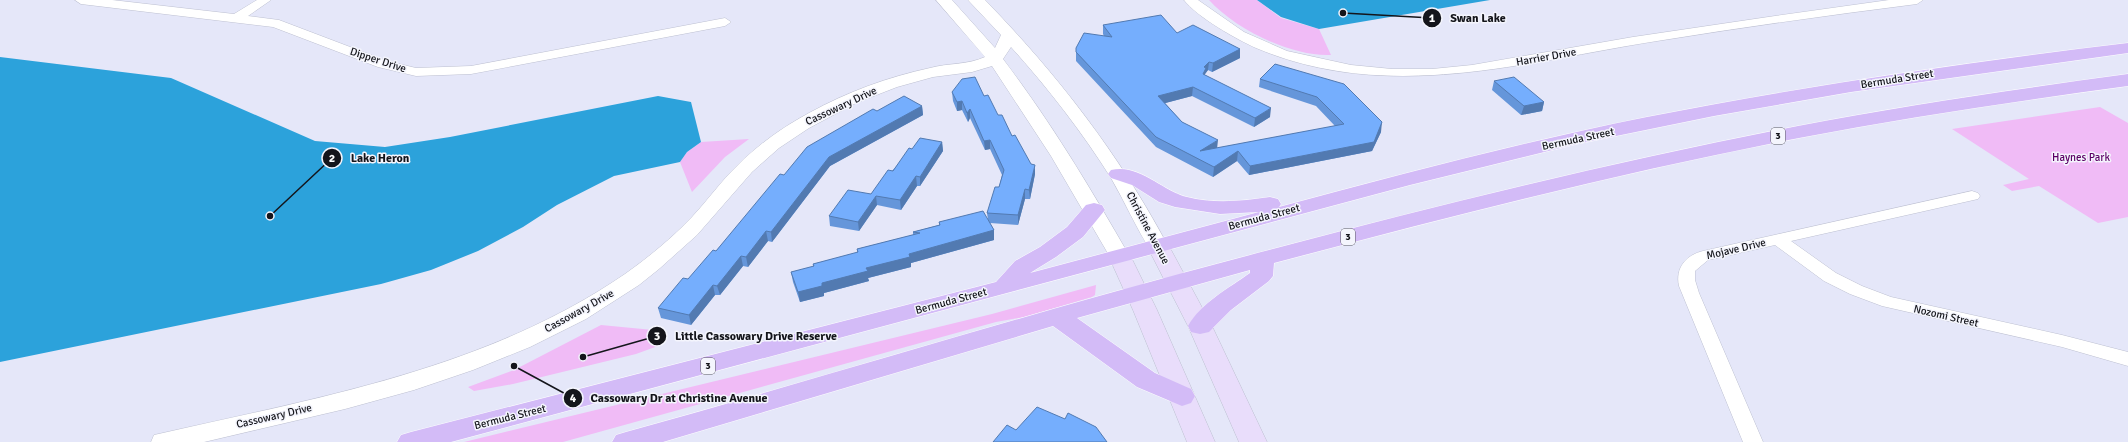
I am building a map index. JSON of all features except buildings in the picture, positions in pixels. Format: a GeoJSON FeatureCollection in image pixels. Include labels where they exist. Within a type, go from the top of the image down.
{"type":"FeatureCollection","features":[{"type":"Feature","properties":{"kind":"main road","name":"Bermuda Street"},"geometry":{"type":"LineString","coordinates":[[411,442],[1120,257],[1308,205],[1509,154],[1692,115],[1883,81],[2128,48]]}},
{"type":"Feature","properties":{"kind":"main road","name":"3"},"geometry":{"type":"LineString","coordinates":[[626,442],[1137,293],[1531,190],[1753,141],[1929,109],[2128,80]]}},
{"type":"Feature","properties":{"kind":"main road"},"geometry":{"type":"LineString","coordinates":[[1118,174],[1143,182],[1158,193],[1171,199],[1193,205],[1229,207],[1274,203],[1308,205]]}},
{"type":"Feature","properties":{"kind":"main road"},"geometry":{"type":"LineString","coordinates":[[1004,287],[1023,266],[1048,252],[1075,232],[1094,210]]}},
{"type":"Feature","properties":{"kind":"main road","name":"Christine Avenue"},"geometry":{"type":"LineString","coordinates":[[1158,246],[1200,326],[1253,442]]}},
{"type":"Feature","properties":{"kind":"main road"},"geometry":{"type":"LineString","coordinates":[[1120,257],[1201,442]]}},
{"type":"Feature","properties":{"kind":"main road"},"geometry":{"type":"LineString","coordinates":[[1200,326],[1223,304],[1261,276],[1263,259]]}},
{"type":"Feature","properties":{"kind":"main road"},"geometry":{"type":"LineString","coordinates":[[1057,317],[1079,331],[1146,380],[1182,396]]}},
{"type":"Feature","properties":{"kind":"street","name":"Dipper Drive"},"geometry":{"type":"LineString","coordinates":[[81,0],[275,23],[399,69],[436,73],[485,68],[725,22]]}},
{"type":"Feature","properties":{"kind":"street"},"geometry":{"type":"LineString","coordinates":[[238,18],[265,0]]}},
{"type":"Feature","properties":{"kind":"street"},"geometry":{"type":"LineString","coordinates":[[944,0],[989,52],[1051,139],[1094,210],[1120,257]]}},
{"type":"Feature","properties":{"kind":"street","name":"Christine Avenue"},"geometry":{"type":"LineString","coordinates":[[976,0],[1073,108],[1118,174],[1158,246]]}},
{"type":"Feature","properties":{"kind":"street","name":"Harrier Drive"},"geometry":{"type":"LineString","coordinates":[[1190,0],[1239,34],[1275,51],[1324,65],[1353,71],[1407,75],[1461,72],[1756,21],[1917,0]]}},
{"type":"Feature","properties":{"kind":"street"},"geometry":{"type":"LineString","coordinates":[[989,52],[1002,50],[1003,44],[1009,35]]}},
{"type":"Feature","properties":{"kind":"street","name":"Cassowary Drive"},"geometry":{"type":"LineString","coordinates":[[162,442],[325,405],[414,382],[475,361],[534,336],[586,308],[650,266],[694,226],[744,169],[774,144],[803,123],[836,106],[879,88],[936,71],[976,66],[989,52]]}},
{"type":"Feature","properties":{"kind":"street","name":"Mojave Drive"},"geometry":{"type":"LineString","coordinates":[[1753,442],[1690,293],[1686,281],[1686,270],[1691,263],[1703,256],[1972,196]]}},
{"type":"Feature","properties":{"kind":"street","name":"Nozomi Street"},"geometry":{"type":"LineString","coordinates":[[1779,240],[1821,273],[1850,289],[1867,296],[2069,343],[2128,359]]}},
{"type":"Feature","properties":{"kind":"street"},"geometry":{"type":"LineString","coordinates":[[1753,442],[1759,442]]}},
{"type":"Feature","properties":{"kind":"green space"},"geometry":{"type":"Polygon","coordinates":[[[1209,0],[1257,0],[1281,18],[1319,29],[1331,55],[1299,51],[1265,39],[1234,21],[1220,11],[1209,0]]]}},
{"type":"Feature","properties":{"kind":"green space","name":"Haynes Park"},"geometry":{"type":"Polygon","coordinates":[[[2100,107],[2128,123],[2128,217],[2098,223],[2039,186],[2012,191],[2003,185],[2029,179],[1952,129],[2100,107]]]}},
{"type":"Feature","properties":{"kind":"green space"},"geometry":{"type":"Polygon","coordinates":[[[749,139],[725,157],[692,192],[680,162],[687,152],[701,142],[749,139]]]}},
{"type":"Feature","properties":{"kind":"green space"},"geometry":{"type":"Polygon","coordinates":[[[1096,285],[1095,295],[1092,297],[1024,317],[996,322],[563,442],[464,442],[992,314],[1096,285]]]}},
{"type":"Feature","properties":{"kind":"green space"},"geometry":{"type":"Polygon","coordinates":[[[601,325],[653,330],[658,346],[636,354],[513,384],[474,391],[468,387],[514,370],[601,325]]]}},
{"type":"Feature","properties":{"kind":"water"},"geometry":{"type":"Polygon","coordinates":[[[1257,0],[1490,0],[1319,29],[1281,17],[1257,0]]]}},
{"type":"Feature","properties":{"kind":"water"},"geometry":{"type":"Polygon","coordinates":[[[0,57],[171,78],[315,141],[385,147],[450,137],[658,96],[691,102],[701,142],[687,152],[680,162],[614,176],[557,205],[523,227],[478,251],[431,270],[381,284],[0,362],[0,57]]]}},
{"type":"Feature","properties":{"kind":"place","name":"Swan Lake"},"geometry":{"type":"Point","coordinates":[1343,13]}},
{"type":"Feature","properties":{"kind":"place","name":"Lake Heron"},"geometry":{"type":"Point","coordinates":[270,216]}},
{"type":"Feature","properties":{"kind":"place","name":"Little Cassowary Drive Reserve"},"geometry":{"type":"Point","coordinates":[583,357]}},
{"type":"Feature","properties":{"kind":"place","name":"Cassowary Dr at Christine Avenue"},"geometry":{"type":"Point","coordinates":[514,366]}}]}
